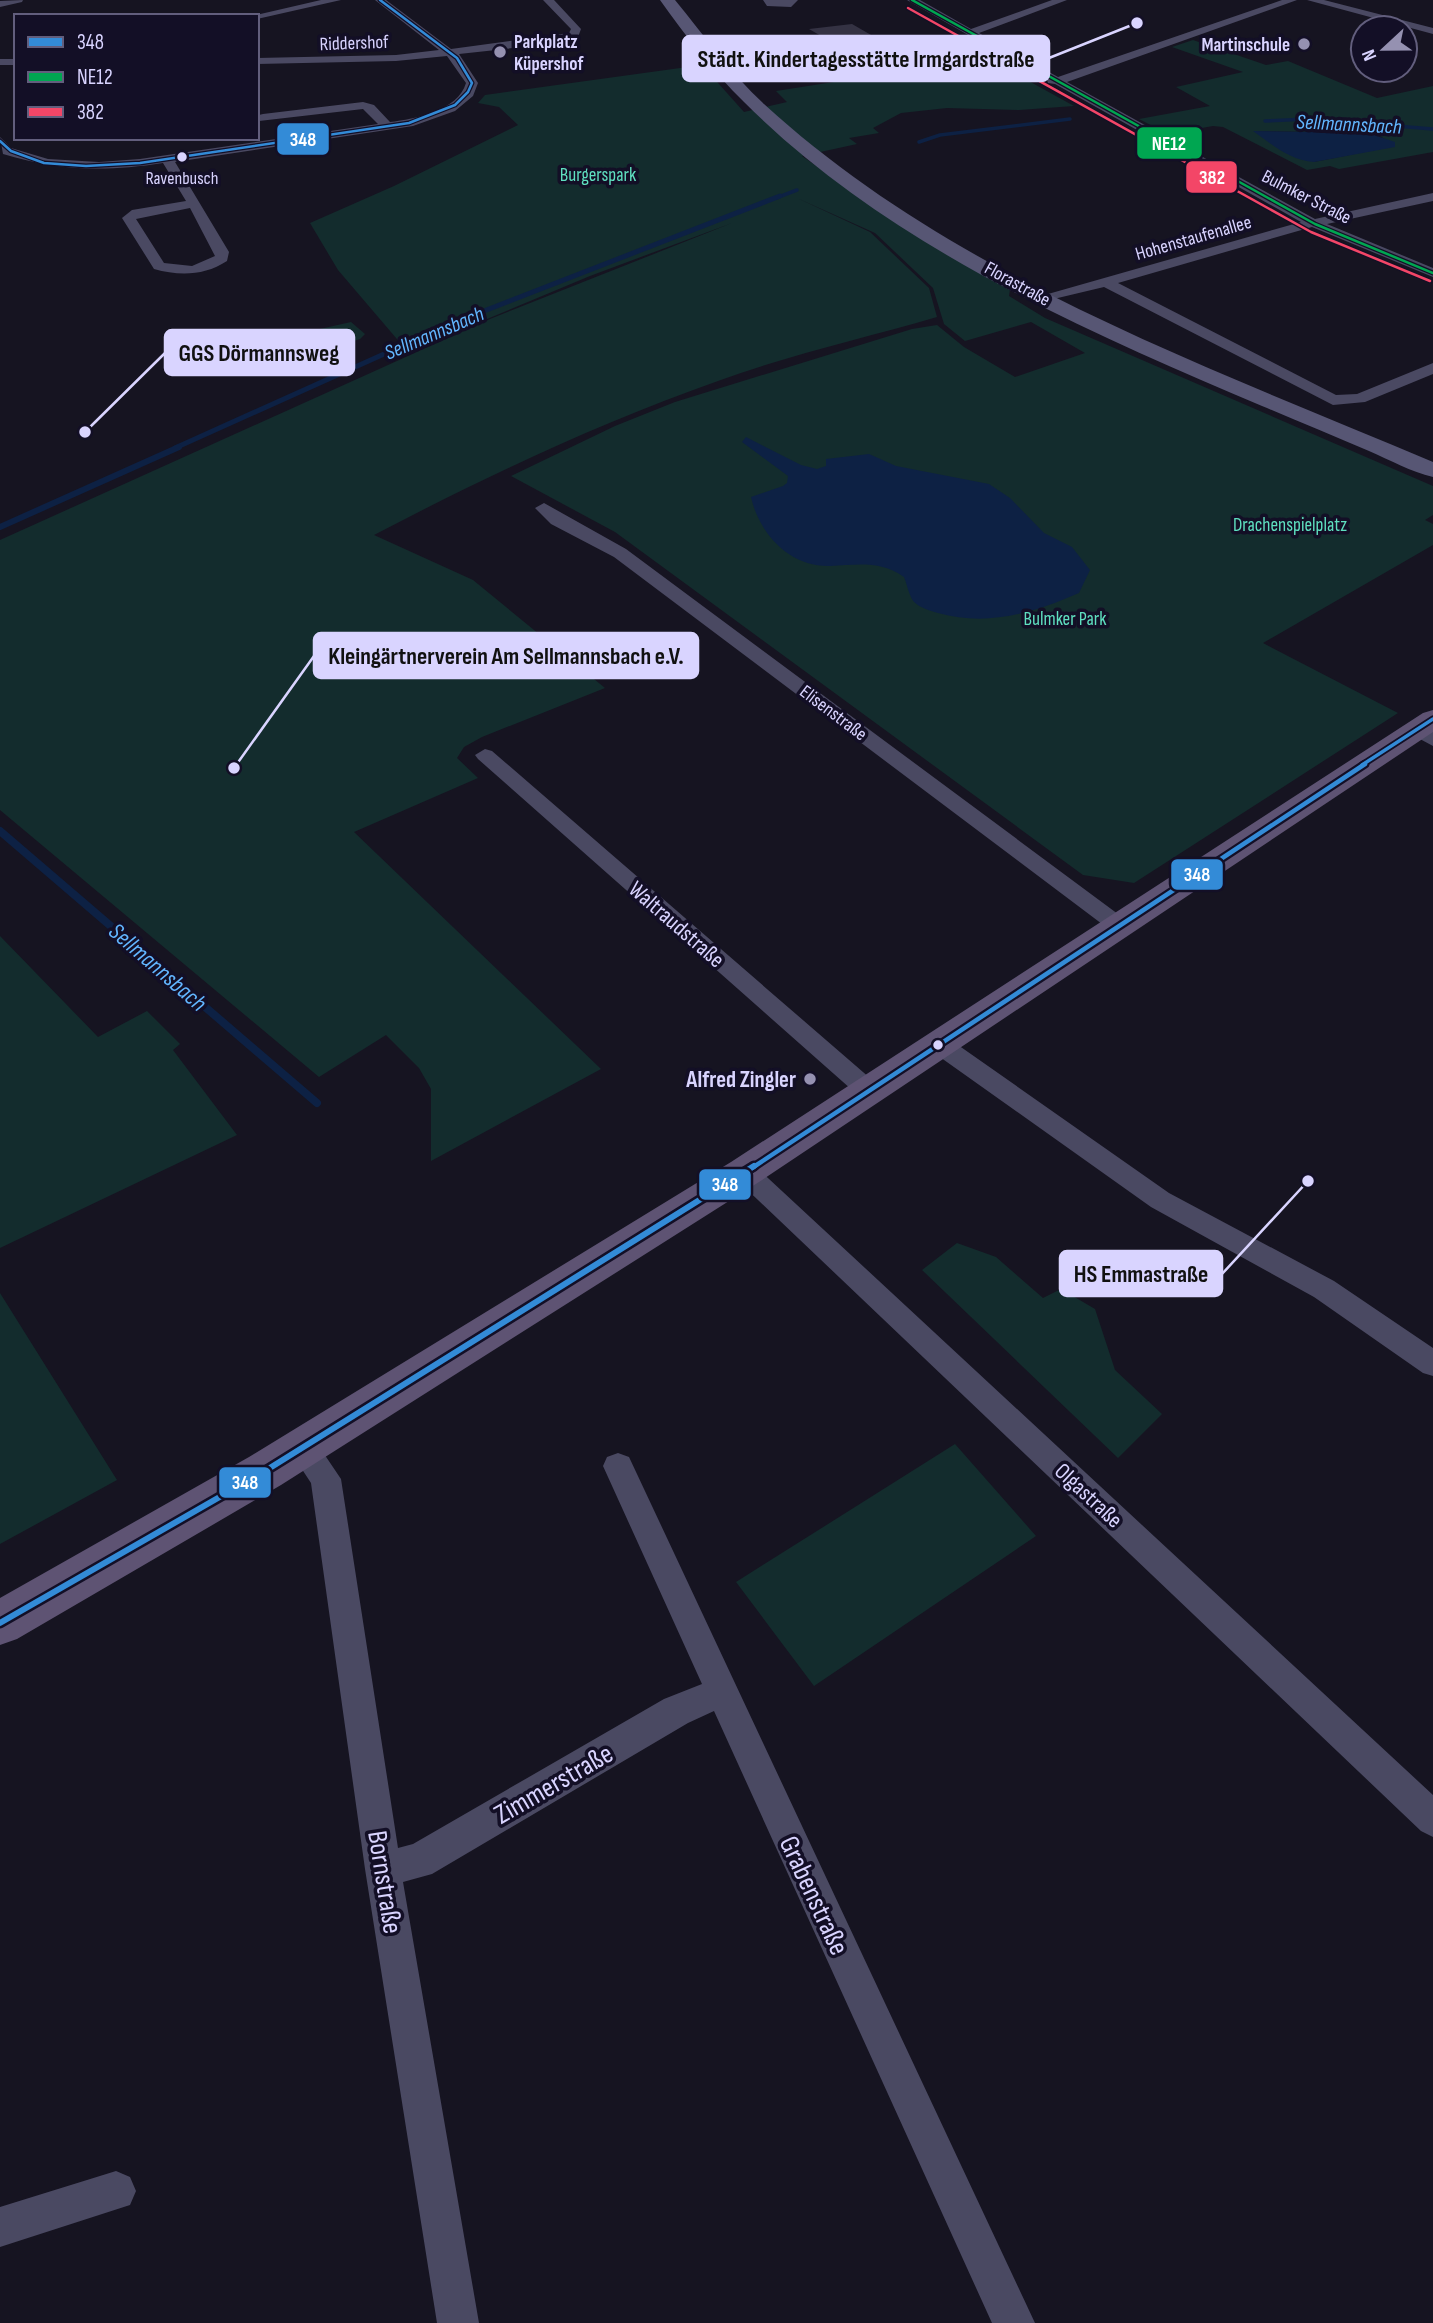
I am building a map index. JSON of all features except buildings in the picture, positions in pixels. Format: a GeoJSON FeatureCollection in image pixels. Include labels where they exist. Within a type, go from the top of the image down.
{"type":"FeatureCollection","features":[{"type":"Feature","properties":{"kind":"main road","name":"Florastraße"},"geometry":{"type":"LineString","coordinates":[[667,0],[759,108],[808,150],[907,219],[1046,299],[1197,371],[1433,470]]}},
{"type":"Feature","properties":{"kind":"main road","name":"Florastraße"},"geometry":{"type":"LineString","coordinates":[[684,0],[761,90],[825,147],[923,213],[1070,292],[1249,378],[1433,454]]}},
{"type":"Feature","properties":{"kind":"main road"},"geometry":{"type":"LineString","coordinates":[[0,1623],[303,1448],[745,1172],[1118,925],[1427,730]]}},
{"type":"Feature","properties":{"kind":"street"},"geometry":{"type":"LineString","coordinates":[[0,4],[18,0]]}},
{"type":"Feature","properties":{"kind":"street"},"geometry":{"type":"LineString","coordinates":[[259,16],[336,0]]}},
{"type":"Feature","properties":{"kind":"street"},"geometry":{"type":"LineString","coordinates":[[0,141],[7,151],[22,157],[64,165],[117,165],[388,128],[439,114],[465,100],[472,89],[471,77],[451,53],[380,0]]}},
{"type":"Feature","properties":{"kind":"street","name":"Riddershof"},"geometry":{"type":"LineString","coordinates":[[259,61],[366,60],[451,53],[574,36],[576,29],[548,0]]}},
{"type":"Feature","properties":{"kind":"street"},"geometry":{"type":"LineString","coordinates":[[768,0],[782,5],[791,4],[793,0]]}},
{"type":"Feature","properties":{"kind":"street","name":"Bulmker Straße"},"geometry":{"type":"LineString","coordinates":[[912,0],[1315,224],[1433,272]]}},
{"type":"Feature","properties":{"kind":"street"},"geometry":{"type":"LineString","coordinates":[[969,33],[1062,0]]}},
{"type":"Feature","properties":{"kind":"street"},"geometry":{"type":"LineString","coordinates":[[1052,80],[1068,78],[1293,0]]}},
{"type":"Feature","properties":{"kind":"street"},"geometry":{"type":"LineString","coordinates":[[1312,0],[1370,14]]}},
{"type":"Feature","properties":{"kind":"street"},"geometry":{"type":"LineString","coordinates":[[1419,15],[1423,13]]}},
{"type":"Feature","properties":{"kind":"street"},"geometry":{"type":"LineString","coordinates":[[263,118],[363,105],[370,107],[388,128]]}},
{"type":"Feature","properties":{"kind":"street"},"geometry":{"type":"LineString","coordinates":[[202,140],[211,153]]}},
{"type":"Feature","properties":{"kind":"street"},"geometry":{"type":"LineString","coordinates":[[167,159],[222,252],[222,258],[216,264],[187,271],[159,266],[129,218],[136,213],[193,204]]}},
{"type":"Feature","properties":{"kind":"street","name":"Hohenstaufenallee"},"geometry":{"type":"LineString","coordinates":[[1046,299],[1315,224],[1433,197]]}},
{"type":"Feature","properties":{"kind":"street"},"geometry":{"type":"LineString","coordinates":[[1106,282],[1324,396],[1340,401],[1359,399],[1433,368]]}},
{"type":"Feature","properties":{"kind":"street","name":"Elisenstraße"},"geometry":{"type":"LineString","coordinates":[[544,508],[558,520],[620,553],[1118,925]]}},
{"type":"Feature","properties":{"kind":"street","name":"Waltraudstraße"},"geometry":{"type":"LineString","coordinates":[[485,755],[869,1091]]}},
{"type":"Feature","properties":{"kind":"street"},"geometry":{"type":"LineString","coordinates":[[939,1044],[1160,1200],[1324,1289],[1433,1364]]}},
{"type":"Feature","properties":{"kind":"street","name":"Olgastraße"},"geometry":{"type":"LineString","coordinates":[[745,1172],[1433,1819]]}},
{"type":"Feature","properties":{"kind":"street","name":"Bornstraße"},"geometry":{"type":"LineString","coordinates":[[303,1448],[326,1479],[383,1869],[458,2323]]}},
{"type":"Feature","properties":{"kind":"street","name":"Grabenstraße"},"geometry":{"type":"LineString","coordinates":[[618,1466],[1014,2323]]}},
{"type":"Feature","properties":{"kind":"street","name":"Zimmerstraße"},"geometry":{"type":"LineString","coordinates":[[383,1869],[419,1861],[676,1711],[721,1692]]}},
{"type":"Feature","properties":{"kind":"street"},"geometry":{"type":"LineString","coordinates":[[0,2227],[116,2191]]}},
{"type":"Feature","properties":{"kind":"green space"},"geometry":{"type":"Polygon","coordinates":[[[1193,40],[1266,65],[1288,61],[1377,98],[1433,86],[1433,152],[1339,169],[1330,166],[1307,170],[1223,127],[1213,126],[1168,134],[1139,119],[1210,106],[1176,87],[1243,72],[1172,47],[1193,40]],[[1255,131],[1314,162],[1395,146],[1377,134],[1255,131]]]}},
{"type":"Feature","properties":{"kind":"green space"},"geometry":{"type":"Polygon","coordinates":[[[987,58],[1074,106],[1019,110],[947,108],[901,113],[873,128],[879,133],[849,138],[857,144],[802,156],[911,232],[1010,289],[1009,296],[1045,318],[1433,486],[1433,515],[1425,520],[1433,524],[1433,545],[1263,643],[1398,713],[1134,883],[1083,875],[615,532],[511,476],[615,426],[675,402],[912,329],[937,325],[964,347],[1015,377],[1085,353],[1031,322],[965,341],[944,324],[933,288],[875,233],[797,198],[870,232],[929,288],[937,317],[772,363],[674,397],[543,452],[374,535],[473,580],[605,688],[482,737],[464,747],[457,758],[478,778],[354,832],[601,1069],[431,1161],[431,1089],[419,1068],[386,1035],[319,1077],[0,810],[0,540],[490,319],[732,223],[590,276],[408,352],[338,270],[310,223],[394,186],[518,125],[499,107],[478,103],[485,95],[702,65],[744,112],[787,102],[776,91],[987,58]]]}},
{"type":"Feature","properties":{"kind":"green space"},"geometry":{"type":"Polygon","coordinates":[[[351,322],[365,334],[360,339],[315,354],[289,371],[271,373],[253,344],[351,322]]]}},
{"type":"Feature","properties":{"kind":"green space"},"geometry":{"type":"Polygon","coordinates":[[[0,936],[98,1037],[147,1011],[180,1044],[173,1050],[237,1135],[0,1248],[0,936]]]}},
{"type":"Feature","properties":{"kind":"green space"},"geometry":{"type":"Polygon","coordinates":[[[957,1243],[996,1257],[1043,1298],[1061,1289],[1095,1309],[1115,1370],[1162,1414],[1118,1458],[922,1270],[957,1243]]]}},
{"type":"Feature","properties":{"kind":"green space"},"geometry":{"type":"Polygon","coordinates":[[[0,1293],[117,1480],[0,1544],[0,1293]]]}},
{"type":"Feature","properties":{"kind":"green space"},"geometry":{"type":"Polygon","coordinates":[[[955,1444],[1036,1536],[814,1686],[736,1582],[955,1444]]]}},
{"type":"Feature","properties":{"kind":"water"},"geometry":{"type":"Polygon","coordinates":[[[1253,131],[1368,133],[1395,142],[1395,147],[1314,162],[1305,161],[1289,155],[1253,131]]]}},
{"type":"Feature","properties":{"kind":"water"},"geometry":{"type":"Polygon","coordinates":[[[746,437],[801,465],[817,469],[826,466],[826,459],[869,454],[896,466],[989,484],[1010,498],[1044,533],[1072,547],[1090,570],[1079,593],[1027,612],[975,619],[938,613],[919,606],[909,593],[904,577],[886,568],[868,565],[815,565],[801,561],[789,554],[769,535],[751,497],[783,486],[787,483],[788,476],[742,442],[746,437]]]}},
{"type":"Feature","properties":{"kind":"waterway","name":"Sellmannsbach"},"geometry":{"type":"LineString","coordinates":[[919,142],[940,135],[1070,119]]}},
{"type":"Feature","properties":{"kind":"waterway","name":"Sellmannsbach"},"geometry":{"type":"LineString","coordinates":[[1265,121],[1309,119],[1433,129]]}},
{"type":"Feature","properties":{"kind":"waterway","name":"Sellmannsbach"},"geometry":{"type":"LineString","coordinates":[[776,198],[797,190]]}},
{"type":"Feature","properties":{"kind":"waterway","name":"Sellmannsbach"},"geometry":{"type":"LineString","coordinates":[[175,448],[453,323],[780,196]]}},
{"type":"Feature","properties":{"kind":"waterway","name":"Sellmannsbach"},"geometry":{"type":"LineString","coordinates":[[0,527],[179,447]]}},
{"type":"Feature","properties":{"kind":"waterway","name":"Sellmannsbach"},"geometry":{"type":"LineString","coordinates":[[0,831],[317,1103]]}},
{"type":"Feature","properties":{"kind":"transit line","name":"348"},"geometry":{"type":"LineString","coordinates":[[0,141],[11,151],[44,163],[86,166],[140,163],[409,123],[438,114],[463,100],[472,83],[457,58],[380,0]]}},
{"type":"Feature","properties":{"kind":"transit line","name":"NE12"},"geometry":{"type":"LineString","coordinates":[[912,0],[1315,224],[1433,273]]}},
{"type":"Feature","properties":{"kind":"transit line","name":"382"},"geometry":{"type":"LineString","coordinates":[[908,8],[1311,232],[1430,281]]}},
{"type":"Feature","properties":{"kind":"transit line","name":"348"},"geometry":{"type":"LineString","coordinates":[[0,1623],[265,1471],[745,1172],[1433,719]]}},
{"type":"Feature","properties":{"kind":"place","name":"Städt. Kindertagesstätte Irmgardstraße"},"geometry":{"type":"Point","coordinates":[1137,23]}},
{"type":"Feature","properties":{"kind":"place","name":"Martinschule"},"geometry":{"type":"Point","coordinates":[1304,44]}},
{"type":"Feature","properties":{"kind":"place","name":"Parkplatz Küpershof"},"geometry":{"type":"Point","coordinates":[500,52]}},
{"type":"Feature","properties":{"kind":"place","name":"Ravenbusch"},"geometry":{"type":"Point","coordinates":[182,157]}},
{"type":"Feature","properties":{"kind":"place","name":"GGS Dörmannsweg"},"geometry":{"type":"Point","coordinates":[85,432]}},
{"type":"Feature","properties":{"kind":"place","name":"Kleingärtnerverein Am Sellmannsbach e.V."},"geometry":{"type":"Point","coordinates":[234,768]}},
{"type":"Feature","properties":{"kind":"place","name":"Alfred Zingler"},"geometry":{"type":"Point","coordinates":[810,1079]}},
{"type":"Feature","properties":{"kind":"place","name":"HS Emmastraße"},"geometry":{"type":"Point","coordinates":[1308,1181]}},
{"type":"Feature","properties":{"kind":"park label","name":"Burgerspark"},"geometry":{"type":"Point","coordinates":[598,174]}},
{"type":"Feature","properties":{"kind":"park label","name":"Drachenspielplatz"},"geometry":{"type":"Point","coordinates":[1290,524]}},
{"type":"Feature","properties":{"kind":"park label","name":"Bulmker Park"},"geometry":{"type":"Point","coordinates":[1065,618]}}]}
